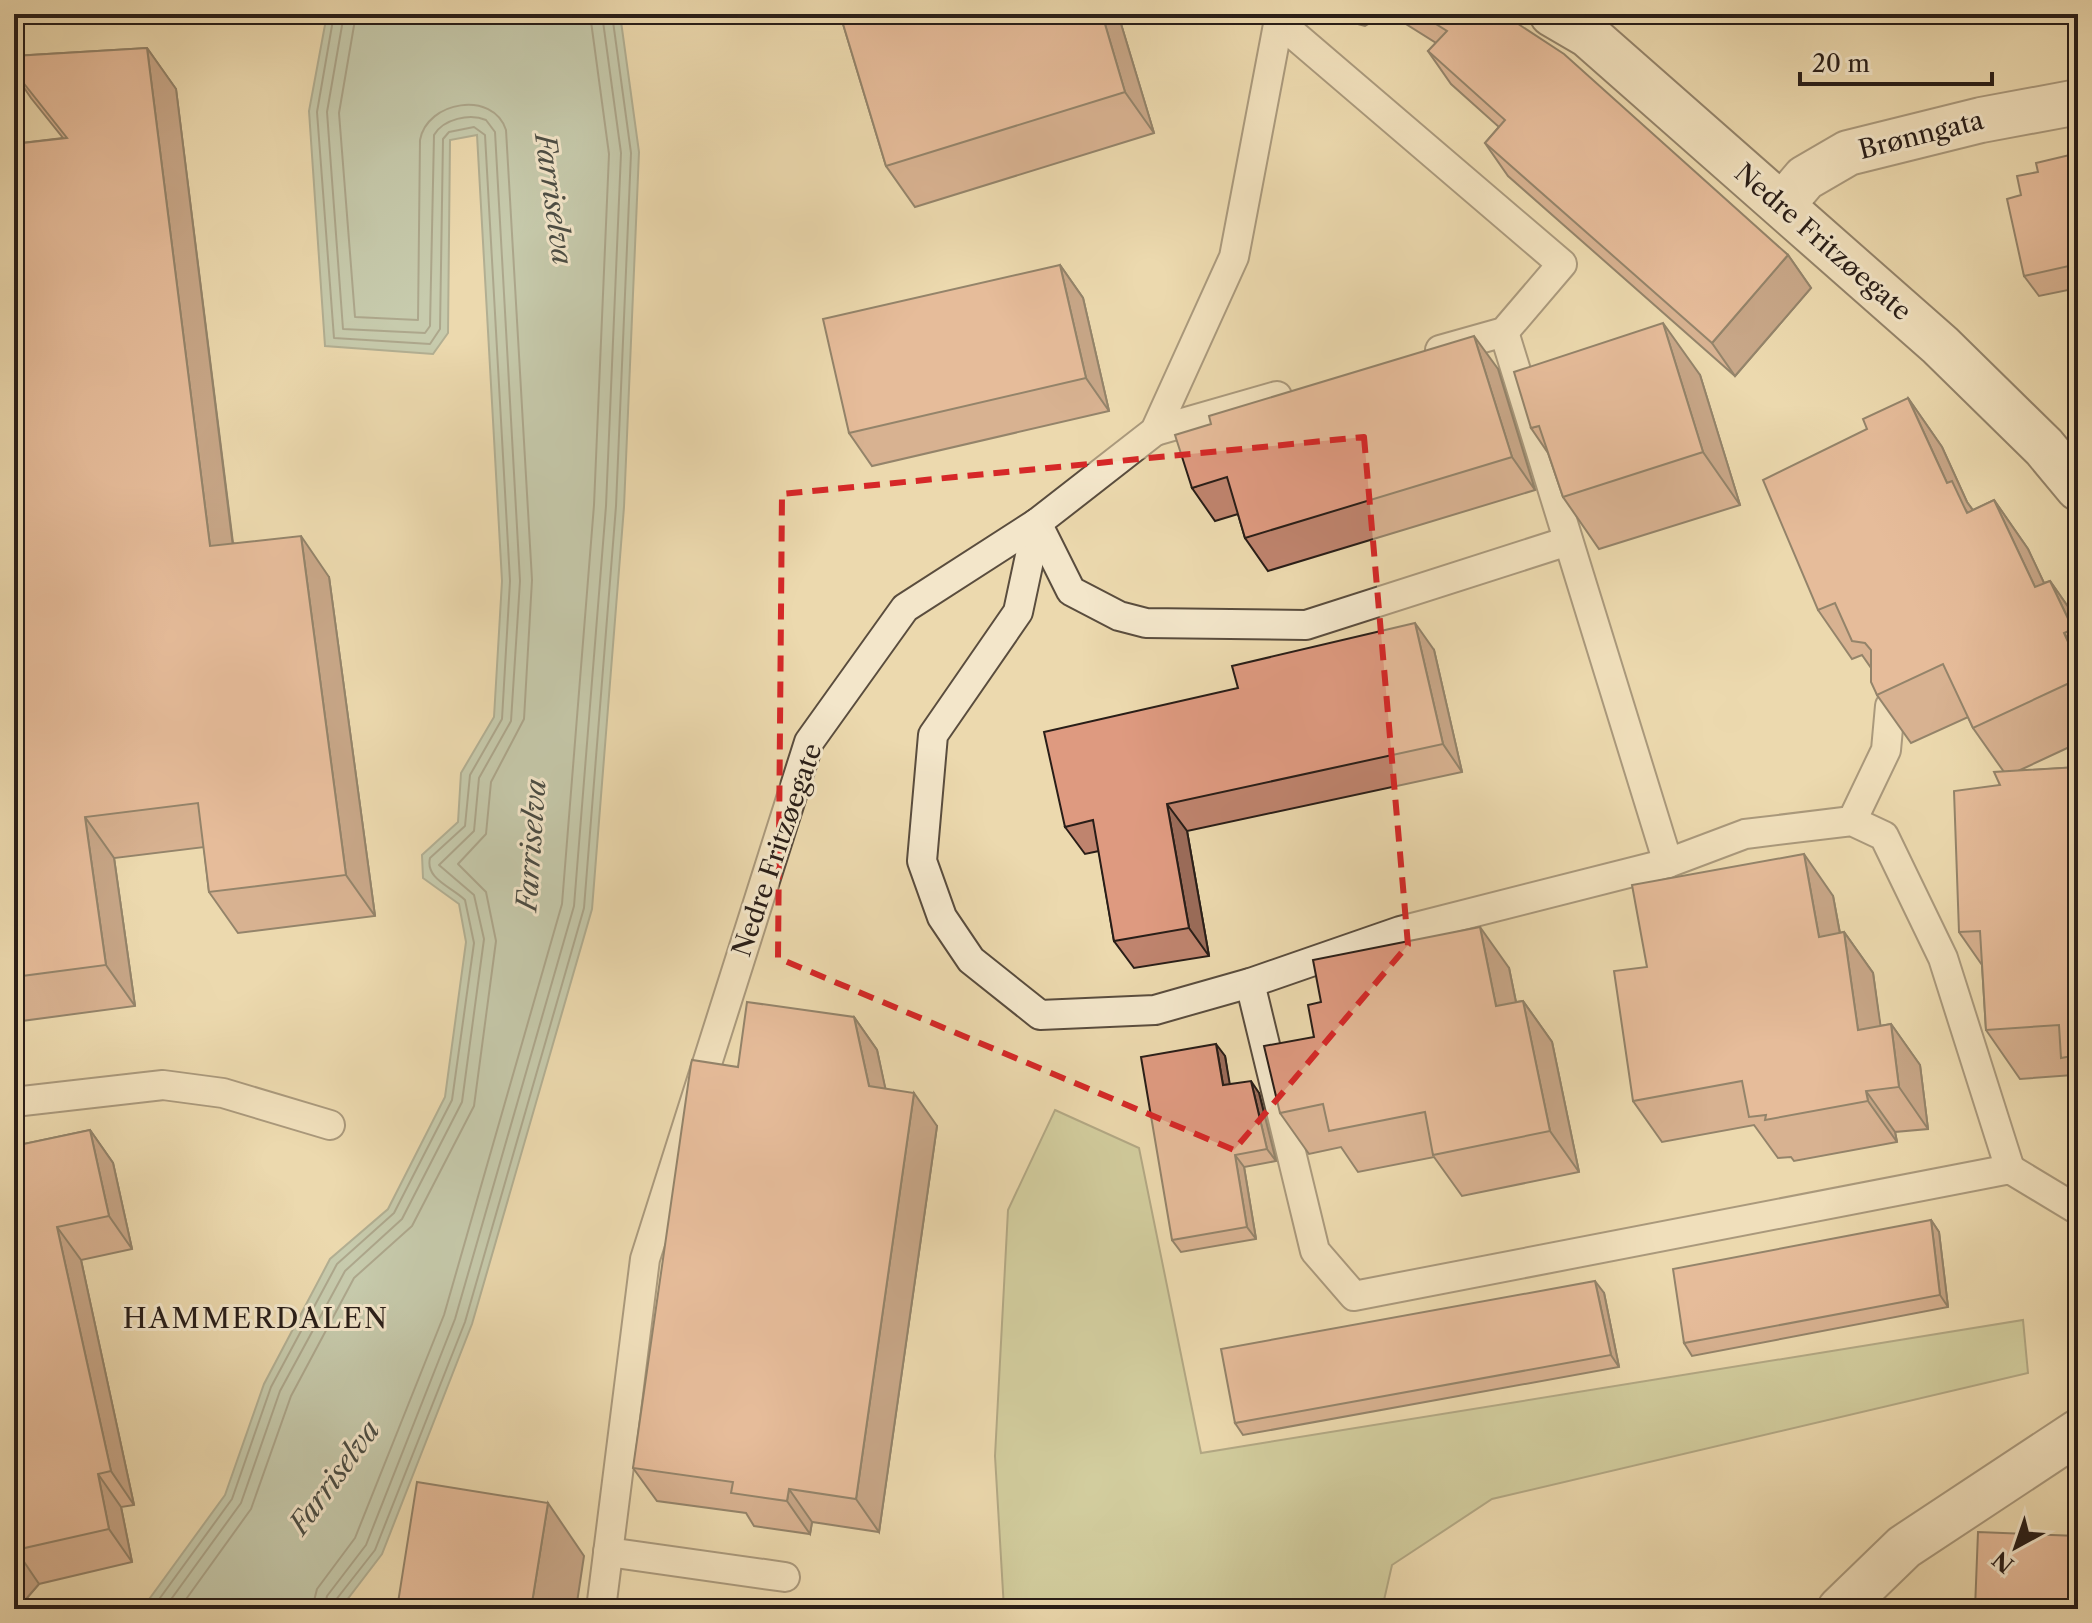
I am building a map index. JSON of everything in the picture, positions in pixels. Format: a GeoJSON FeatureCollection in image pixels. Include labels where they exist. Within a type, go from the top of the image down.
{"type":"FeatureCollection","features":[{"type":"Feature","properties":{"kind":"main road","name":"Nedre Fritzøegate"},"geometry":{"type":"LineString","coordinates":[[1552,14],[1588,35],[1940,345],[2044,447],[2078,488]]}},
{"type":"Feature","properties":{"kind":"main road","name":"Brønngata"},"geometry":{"type":"LineString","coordinates":[[1782,205],[1805,178],[1848,153],[1981,120],[2078,102]]}},
{"type":"Feature","properties":{"kind":"main road"},"geometry":{"type":"LineString","coordinates":[[1840,1609],[1904,1547],[2078,1432]]}},
{"type":"Feature","properties":{"kind":"lane"},"geometry":{"type":"LineString","coordinates":[[1279,18],[1562,264],[1504,332],[1413,358]]}},
{"type":"Feature","properties":{"kind":"lane","name":"Nedre Fritzøegate"},"geometry":{"type":"LineString","coordinates":[[601,1609],[645,1259],[809,742],[905,608],[1037,523],[1155,431],[1234,257],[1279,18]]}},
{"type":"Feature","properties":{"kind":"lane"},"geometry":{"type":"LineString","coordinates":[[1504,332],[1668,863]]}},
{"type":"Feature","properties":{"kind":"lane"},"geometry":{"type":"LineString","coordinates":[[1155,431],[1307,388]]}},
{"type":"Feature","properties":{"kind":"lane"},"geometry":{"type":"LineString","coordinates":[[1037,523],[1071,591],[1119,616],[1146,623],[1306,625],[1568,541]]}},
{"type":"Feature","properties":{"kind":"lane"},"geometry":{"type":"LineString","coordinates":[[1037,523],[1018,612],[933,735],[922,861],[942,917],[971,960],[1040,1015],[1155,1010],[1250,983],[1400,931],[1668,863],[1745,834],[1852,821],[1884,836],[1943,958],[2010,1169],[2078,1210]]}},
{"type":"Feature","properties":{"kind":"lane"},"geometry":{"type":"LineString","coordinates":[[1852,821],[1886,750],[1890,706]]}},
{"type":"Feature","properties":{"kind":"lane"},"geometry":{"type":"LineString","coordinates":[[1250,983],[1315,1251],[1354,1296],[2010,1169]]}},
{"type":"Feature","properties":{"kind":"lane"},"geometry":{"type":"LineString","coordinates":[[14,1102],[163,1085],[223,1093],[330,1125]]}},
{"type":"Feature","properties":{"kind":"lane"},"geometry":{"type":"LineString","coordinates":[[608,1552],[785,1577]]}},
{"type":"Feature","properties":{"kind":"highlighted area"},"geometry":{"type":"Polygon","coordinates":[[[1364,437],[1408,945],[1234,1150],[778,958],[782,494],[1364,437]]]}},
{"type":"Feature","properties":{"kind":"green space"},"geometry":{"type":"Polygon","coordinates":[[[1055,1110],[1139,1148],[1201,1453],[2023,1320],[2028,1373],[1492,1499],[1392,1565],[1382,1609],[1004,1609],[995,1456],[1008,1210],[1055,1110]]]}},
{"type":"Feature","properties":{"kind":"water","name":"Farriselva"},"geometry":{"type":"Polygon","coordinates":[[[327,14],[620,14],[639,152],[624,507],[592,909],[472,1324],[382,1554],[340,1609],[142,1609],[225,1495],[264,1384],[330,1259],[388,1209],[445,1097],[466,942],[459,904],[423,878],[422,855],[458,822],[461,773],[494,717],[502,581],[477,135],[450,140],[448,333],[433,354],[325,346],[309,111],[327,14]]]}},
{"type":"Feature","properties":{"kind":"building"},"geometry":{"type":"Polygon","coordinates":[[[840,14],[1102,14],[1125,92],[886,166],[840,14]]]}},
{"type":"Feature","properties":{"kind":"building"},"geometry":{"type":"Polygon","coordinates":[[[1420,14],[1503,14],[1564,54],[1788,255],[1712,343],[1485,143],[1505,120],[1428,51],[1447,31],[1420,14]]]}},
{"type":"Feature","properties":{"kind":"building"},"geometry":{"type":"Polygon","coordinates":[[[147,48],[210,546],[301,536],[346,875],[209,892],[198,803],[85,817],[106,965],[14,977],[14,144],[67,138],[14,71],[14,56],[147,48]]]}},
{"type":"Feature","properties":{"kind":"building"},"geometry":{"type":"Polygon","coordinates":[[[2078,153],[2078,264],[2024,276],[2007,199],[2021,195],[2017,176],[2038,172],[2036,163],[2078,153]]]}},
{"type":"Feature","properties":{"kind":"building"},"geometry":{"type":"Polygon","coordinates":[[[1060,265],[1086,378],[849,433],[823,319],[1060,265]]]}},
{"type":"Feature","properties":{"kind":"building"},"geometry":{"type":"Polygon","coordinates":[[[1663,323],[1703,452],[1563,497],[1539,426],[1531,428],[1514,372],[1663,323]]]}},
{"type":"Feature","properties":{"kind":"building"},"geometry":{"type":"Polygon","coordinates":[[[1474,336],[1512,457],[1245,538],[1227,477],[1192,488],[1175,435],[1211,424],[1209,416],[1474,336]]]}},
{"type":"Feature","properties":{"kind":"building"},"geometry":{"type":"Polygon","coordinates":[[[1908,398],[1947,483],[1952,481],[1967,513],[1994,500],[2035,587],[2050,581],[2073,629],[2064,633],[2078,664],[2078,679],[1973,728],[1943,664],[1877,695],[1871,682],[1871,650],[1865,643],[1852,641],[1835,603],[1818,610],[1763,480],[1867,429],[1863,419],[1908,398]]]}},
{"type":"Feature","properties":{"kind":"building"},"geometry":{"type":"Polygon","coordinates":[[[1415,623],[1443,744],[1167,804],[1189,928],[1114,941],[1093,820],[1065,827],[1044,732],[1238,688],[1232,666],[1415,623]]]}},
{"type":"Feature","properties":{"kind":"building"},"geometry":{"type":"Polygon","coordinates":[[[2078,767],[2078,1055],[2061,1058],[2059,1025],[1986,1030],[1980,931],[1959,932],[1954,791],[2000,785],[1994,772],[2078,767]]]}},
{"type":"Feature","properties":{"kind":"building"},"geometry":{"type":"Polygon","coordinates":[[[1804,854],[1819,937],[1844,932],[1858,1030],[1891,1024],[1899,1087],[1866,1091],[1868,1101],[1765,1120],[1766,1115],[1749,1117],[1742,1081],[1633,1101],[1614,971],[1647,967],[1632,885],[1804,854]]]}},
{"type":"Feature","properties":{"kind":"building"},"geometry":{"type":"Polygon","coordinates":[[[1480,927],[1496,1006],[1523,1001],[1550,1131],[1433,1155],[1425,1112],[1329,1131],[1323,1104],[1280,1113],[1264,1046],[1314,1037],[1308,1005],[1321,1002],[1313,960],[1480,927]]]}},
{"type":"Feature","properties":{"kind":"building"},"geometry":{"type":"Polygon","coordinates":[[[747,1002],[854,1017],[869,1086],[914,1093],[856,1499],[789,1489],[787,1501],[731,1493],[733,1482],[633,1468],[691,1064],[692,1060],[738,1067],[747,1002]]]}},
{"type":"Feature","properties":{"kind":"building"},"geometry":{"type":"Polygon","coordinates":[[[1216,1044],[1223,1085],[1251,1081],[1267,1149],[1235,1155],[1247,1227],[1172,1240],[1141,1057],[1216,1044]]]}},
{"type":"Feature","properties":{"kind":"building"},"geometry":{"type":"Polygon","coordinates":[[[90,1130],[109,1216],[57,1227],[111,1471],[98,1474],[109,1529],[16,1550],[14,1553],[14,1146],[90,1130]]]}},
{"type":"Feature","properties":{"kind":"building"},"geometry":{"type":"Polygon","coordinates":[[[1931,1220],[1940,1295],[1684,1343],[1673,1269],[1931,1220]]]}},
{"type":"Feature","properties":{"kind":"building"},"geometry":{"type":"Polygon","coordinates":[[[1595,1281],[1611,1355],[1235,1423],[1221,1349],[1595,1281]]]}},
{"type":"Feature","properties":{"kind":"building"},"geometry":{"type":"Polygon","coordinates":[[[417,1482],[548,1503],[531,1609],[397,1609],[417,1482]]]}},
{"type":"Feature","properties":{"kind":"building"},"geometry":{"type":"Polygon","coordinates":[[[1978,1532],[2078,1536],[2078,1609],[1975,1609],[1978,1532]]]}},
{"type":"Feature","properties":{"kind":"district","name":"HAMMERDALEN"},"geometry":{"type":"Point","coordinates":[256,1318]}}]}
